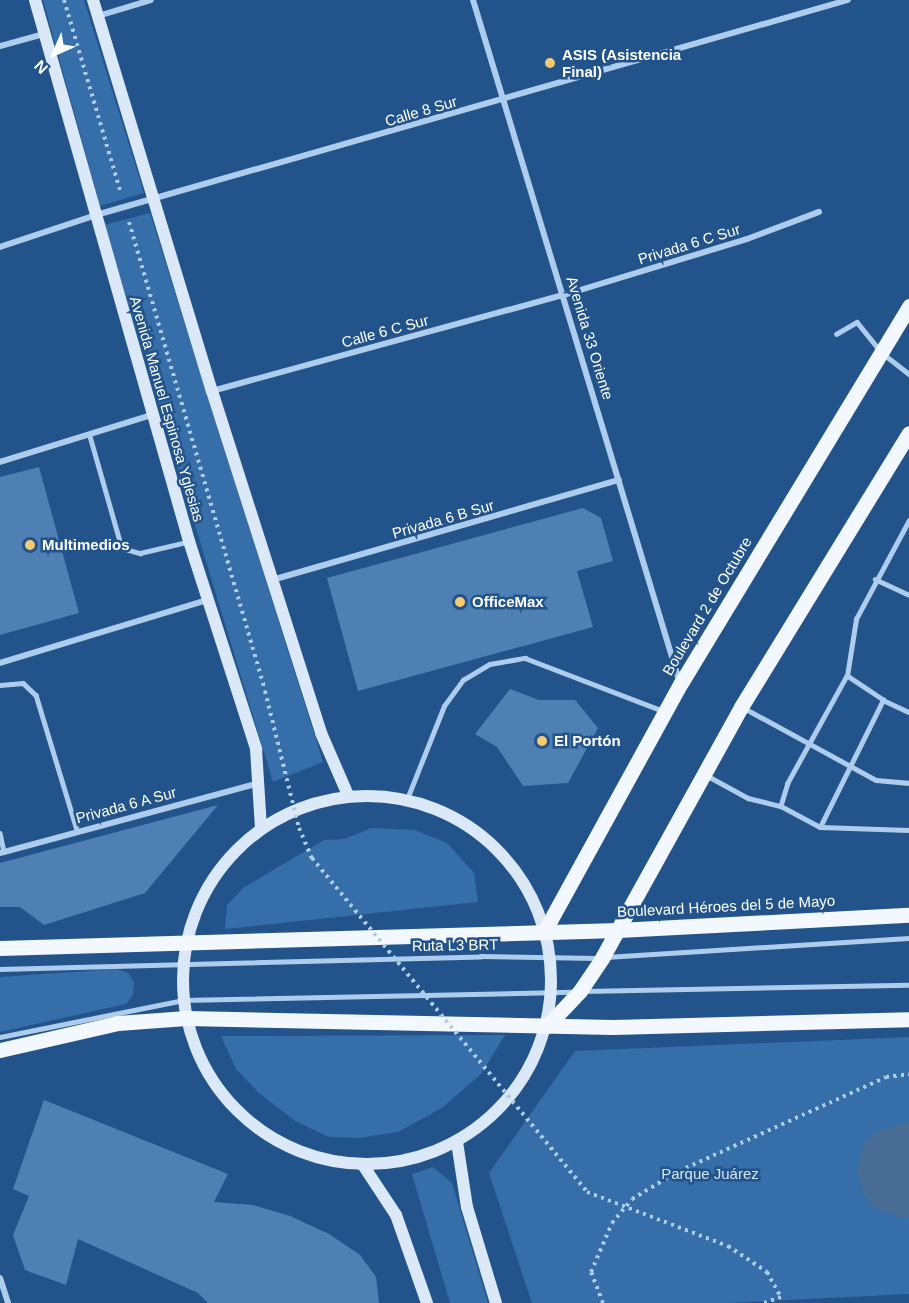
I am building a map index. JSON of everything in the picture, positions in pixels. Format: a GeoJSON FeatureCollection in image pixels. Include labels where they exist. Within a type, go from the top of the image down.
{"type":"FeatureCollection","features":[{"type":"Feature","properties":{"kind":"main road","name":"Avenida Manuel Espinosa Yglesias"},"geometry":{"type":"LineString","coordinates":[[35,0],[189,541],[256,749],[261,828]]}},
{"type":"Feature","properties":{"kind":"main road"},"geometry":{"type":"LineString","coordinates":[[93,0],[212,391],[321,733],[348,795]]}},
{"type":"Feature","properties":{"kind":"main road","name":"Boulevard 2 de Octubre"},"geometry":{"type":"LineString","coordinates":[[545,930],[681,683],[909,306]]}},
{"type":"Feature","properties":{"kind":"main road"},"geometry":{"type":"LineString","coordinates":[[547,1026],[580,991],[602,958],[741,707],[909,434]]}},
{"type":"Feature","properties":{"kind":"main road"},"geometry":{"type":"LineString","coordinates":[[348,795],[407,799],[444,812],[478,833],[507,860],[530,893],[545,930],[551,957],[552,995],[547,1026],[534,1062],[514,1094],[488,1121],[457,1142],[412,1160],[363,1165],[313,1156],[284,1145],[249,1122],[210,1075],[186,1018],[183,1000],[183,963],[186,942],[196,909],[212,878],[234,850],[261,828],[303,806],[348,795]]}},
{"type":"Feature","properties":{"kind":"main road","name":"Boulevard Héroes del 5 de Mayo"},"geometry":{"type":"LineString","coordinates":[[0,948],[545,930],[618,930],[909,915]]}},
{"type":"Feature","properties":{"kind":"main road"},"geometry":{"type":"LineString","coordinates":[[0,1050],[118,1023],[186,1018],[547,1026],[909,1019]]}},
{"type":"Feature","properties":{"kind":"main road"},"geometry":{"type":"LineString","coordinates":[[457,1142],[467,1207],[496,1303]]}},
{"type":"Feature","properties":{"kind":"main road"},"geometry":{"type":"LineString","coordinates":[[363,1165],[396,1215],[427,1303]]}},
{"type":"Feature","properties":{"kind":"street"},"geometry":{"type":"LineString","coordinates":[[98,16],[151,0]]}},
{"type":"Feature","properties":{"kind":"street","name":"Avenida 33 Oriente"},"geometry":{"type":"LineString","coordinates":[[473,0],[681,683]]}},
{"type":"Feature","properties":{"kind":"street","name":"Calle 8 Sur"},"geometry":{"type":"LineString","coordinates":[[0,247],[96,215],[125,209],[848,0]]}},
{"type":"Feature","properties":{"kind":"street"},"geometry":{"type":"LineString","coordinates":[[0,46],[45,34]]}},
{"type":"Feature","properties":{"kind":"street","name":"Privada 6 C Sur"},"geometry":{"type":"LineString","coordinates":[[564,295],[747,239],[819,212]]}},
{"type":"Feature","properties":{"kind":"street","name":"Calle 6 C Sur"},"geometry":{"type":"LineString","coordinates":[[212,391],[564,295]]}},
{"type":"Feature","properties":{"kind":"street"},"geometry":{"type":"LineString","coordinates":[[0,462],[90,436],[153,414]]}},
{"type":"Feature","properties":{"kind":"street","name":"Privada 6 B Sur"},"geometry":{"type":"LineString","coordinates":[[272,580],[620,480]]}},
{"type":"Feature","properties":{"kind":"street"},"geometry":{"type":"LineString","coordinates":[[0,663],[208,600]]}},
{"type":"Feature","properties":{"kind":"street","name":"Privada 6 A Sur"},"geometry":{"type":"LineString","coordinates":[[2,853],[77,830],[259,783]]}},
{"type":"Feature","properties":{"kind":"street"},"geometry":{"type":"LineString","coordinates":[[0,1278],[8,1303]]}},
{"type":"Feature","properties":{"kind":"lane"},"geometry":{"type":"LineString","coordinates":[[836,334],[857,322],[881,352],[909,374]]}},
{"type":"Feature","properties":{"kind":"lane"},"geometry":{"type":"LineString","coordinates":[[90,436],[122,548],[140,553],[189,541]]}},
{"type":"Feature","properties":{"kind":"lane"},"geometry":{"type":"LineString","coordinates":[[781,806],[788,783],[847,676],[856,619],[874,579],[909,520]]}},
{"type":"Feature","properties":{"kind":"lane"},"geometry":{"type":"LineString","coordinates":[[874,579],[909,595]]}},
{"type":"Feature","properties":{"kind":"lane"},"geometry":{"type":"LineString","coordinates":[[407,799],[444,706],[464,680],[490,664],[525,658],[666,712]]}},
{"type":"Feature","properties":{"kind":"lane"},"geometry":{"type":"LineString","coordinates":[[847,676],[883,700],[909,712]]}},
{"type":"Feature","properties":{"kind":"lane"},"geometry":{"type":"LineString","coordinates":[[0,685],[23,682],[36,695],[77,830]]}},
{"type":"Feature","properties":{"kind":"lane"},"geometry":{"type":"LineString","coordinates":[[820,827],[883,700]]}},
{"type":"Feature","properties":{"kind":"lane"},"geometry":{"type":"LineString","coordinates":[[741,707],[812,743],[876,780],[909,783]]}},
{"type":"Feature","properties":{"kind":"lane"},"geometry":{"type":"LineString","coordinates":[[704,774],[748,798],[781,806],[820,827],[909,830]]}},
{"type":"Feature","properties":{"kind":"lane"},"geometry":{"type":"LineString","coordinates":[[0,833],[2,853]]}},
{"type":"Feature","properties":{"kind":"lane","name":"Ruta L3 BRT"},"geometry":{"type":"LineString","coordinates":[[0,969],[183,963],[602,958],[909,938]]}},
{"type":"Feature","properties":{"kind":"lane"},"geometry":{"type":"LineString","coordinates":[[0,1037],[183,1000],[552,995],[580,991],[909,985]]}},
{"type":"Feature","properties":{"kind":"path"},"geometry":{"type":"LineString","coordinates":[[64,0],[264,691],[299,828],[312,858],[587,1192],[728,1246],[767,1272],[781,1297],[764,1303]]}},
{"type":"Feature","properties":{"kind":"path"},"geometry":{"type":"LineString","coordinates":[[603,1303],[591,1272],[612,1223],[632,1199],[680,1171],[886,1077],[909,1074]]}},
{"type":"Feature","properties":{"kind":"green space"},"geometry":{"type":"Polygon","coordinates":[[[43,0],[84,0],[144,193],[100,206],[43,0]]]}},
{"type":"Feature","properties":{"kind":"green space"},"geometry":{"type":"Polygon","coordinates":[[[150,213],[323,762],[273,782],[104,225],[150,213]]]}},
{"type":"Feature","properties":{"kind":"green space"},"geometry":{"type":"Polygon","coordinates":[[[371,828],[415,830],[447,843],[474,873],[478,902],[225,929],[227,905],[243,888],[324,840],[345,839],[371,828]]]}},
{"type":"Feature","properties":{"kind":"green space"},"geometry":{"type":"Polygon","coordinates":[[[117,969],[128,973],[134,982],[133,995],[126,1004],[0,1032],[0,977],[117,969]]]}},
{"type":"Feature","properties":{"kind":"green space"},"geometry":{"type":"Polygon","coordinates":[[[505,1035],[481,1074],[442,1108],[398,1132],[359,1138],[329,1137],[295,1121],[259,1093],[236,1069],[221,1036],[505,1035]]]}},
{"type":"Feature","properties":{"kind":"green space","name":"Parque Juárez"},"geometry":{"type":"Polygon","coordinates":[[[909,1037],[909,1294],[727,1303],[532,1303],[489,1173],[575,1051],[909,1037]]]}},
{"type":"Feature","properties":{"kind":"green space"},"geometry":{"type":"Polygon","coordinates":[[[433,1167],[452,1183],[488,1303],[450,1303],[412,1174],[433,1167]]]}},
{"type":"Feature","properties":{"kind":"shaded area"},"geometry":{"type":"Polygon","coordinates":[[[909,1122],[909,1218],[902,1218],[874,1207],[864,1195],[857,1171],[865,1143],[876,1132],[909,1122]]]}},
{"type":"Feature","properties":{"kind":"building","name":"Multimedios"},"geometry":{"type":"Polygon","coordinates":[[[39,467],[79,613],[0,635],[0,477],[39,467]]]}},
{"type":"Feature","properties":{"kind":"building","name":"OfficeMax"},"geometry":{"type":"Polygon","coordinates":[[[583,508],[601,518],[613,561],[577,571],[593,627],[358,691],[327,578],[583,508]]]}},
{"type":"Feature","properties":{"kind":"building"},"geometry":{"type":"Polygon","coordinates":[[[510,689],[539,700],[575,700],[598,728],[568,783],[523,786],[497,747],[475,734],[510,689]]]}},
{"type":"Feature","properties":{"kind":"building"},"geometry":{"type":"Polygon","coordinates":[[[218,805],[145,893],[44,925],[20,907],[0,907],[0,863],[218,805]]]}},
{"type":"Feature","properties":{"kind":"building"},"geometry":{"type":"Polygon","coordinates":[[[44,1100],[228,1174],[214,1202],[253,1205],[290,1216],[329,1234],[360,1255],[376,1277],[379,1303],[208,1303],[198,1293],[78,1239],[66,1285],[25,1270],[13,1235],[29,1196],[13,1189],[44,1100]]]}},
{"type":"Feature","properties":{"kind":"place","name":"ASIS (Asistencia Final)"},"geometry":{"type":"Point","coordinates":[550,63]}},
{"type":"Feature","properties":{"kind":"place","name":"Multimedios"},"geometry":{"type":"Point","coordinates":[30,545]}},
{"type":"Feature","properties":{"kind":"place","name":"OfficeMax"},"geometry":{"type":"Point","coordinates":[460,602]}},
{"type":"Feature","properties":{"kind":"place","name":"El Portón"},"geometry":{"type":"Point","coordinates":[542,741]}}]}
